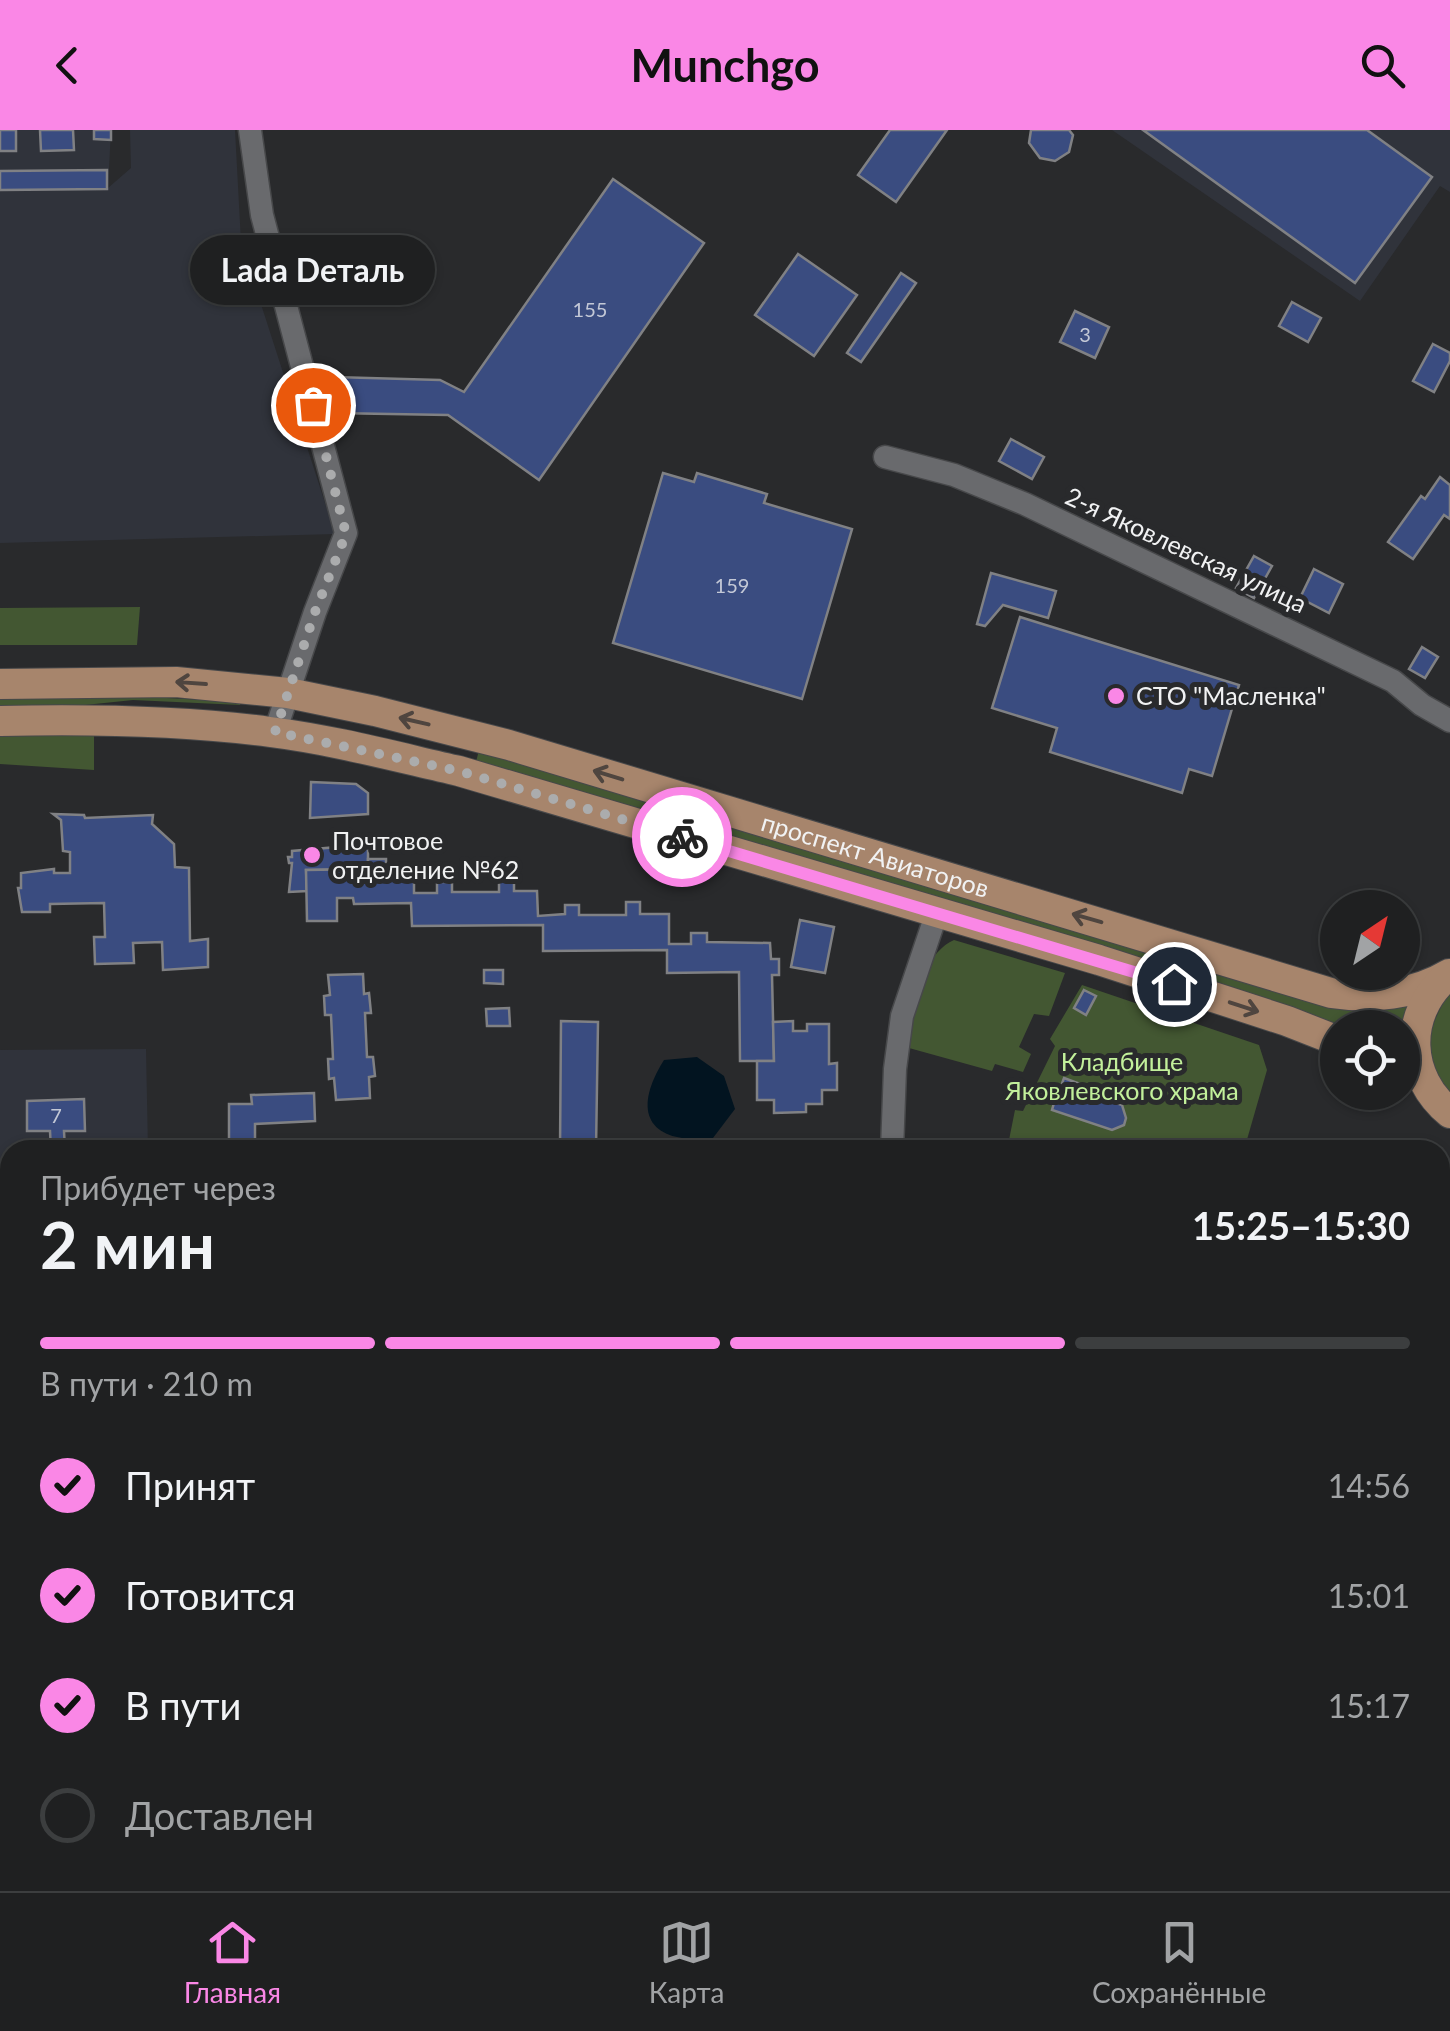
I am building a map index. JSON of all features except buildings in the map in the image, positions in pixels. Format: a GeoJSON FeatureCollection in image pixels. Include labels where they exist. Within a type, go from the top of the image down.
{"type":"FeatureCollection","features":[{"type":"Feature","properties":{"kind":"main road","name":"проспект Авиаторов"},"geometry":{"type":"LineString","coordinates":[[0,684],[176,682],[288,693],[508,745],[1331,992],[1360,996],[1390,994],[1450,974]]}},
{"type":"Feature","properties":{"kind":"main road","name":"проспект Авиаторов"},"geometry":{"type":"LineString","coordinates":[[0,721],[161,723],[275,732],[459,771],[1098,960],[1320,1034]]}},
{"type":"Feature","properties":{"kind":"main road"},"geometry":{"type":"LineString","coordinates":[[1446,1109],[1422,1078],[1416,1062],[1415,1034],[1424,1005],[1450,974]]}},
{"type":"Feature","properties":{"kind":"main road"},"geometry":{"type":"LineString","coordinates":[[1420,1091],[1446,1109]]}},
{"type":"Feature","properties":{"kind":"street"},"geometry":{"type":"LineString","coordinates":[[250,130],[266,234],[346,534],[275,732]]}},
{"type":"Feature","properties":{"kind":"street","name":"2-я Яковлевская улица"},"geometry":{"type":"LineString","coordinates":[[886,457],[954,475],[1025,504],[1393,681],[1422,706],[1450,721]]}},
{"type":"Feature","properties":{"kind":"street"},"geometry":{"type":"LineString","coordinates":[[893,1140],[898,1033],[938,912]]}},
{"type":"Feature","properties":{"kind":"shaded area"},"geometry":{"type":"Polygon","coordinates":[[[0,130],[111,130],[108,188],[131,168],[130,130],[235,130],[241,242],[335,534],[0,543],[0,130]]]}},
{"type":"Feature","properties":{"kind":"shaded area"},"geometry":{"type":"Polygon","coordinates":[[[1112,130],[1450,130],[1450,192],[1440,186],[1360,301],[1112,130]]]}},
{"type":"Feature","properties":{"kind":"shaded area"},"geometry":{"type":"Polygon","coordinates":[[[146,1049],[148,1140],[0,1140],[0,1050],[146,1049]]]}},
{"type":"Feature","properties":{"kind":"green space"},"geometry":{"type":"Polygon","coordinates":[[[140,607],[137,645],[0,645],[0,608],[140,607]]]}},
{"type":"Feature","properties":{"kind":"green space"},"geometry":{"type":"Polygon","coordinates":[[[130,696],[241,702],[240,705],[133,700],[0,709],[0,698],[130,696]]]}},
{"type":"Feature","properties":{"kind":"green space"},"geometry":{"type":"Polygon","coordinates":[[[0,732],[94,732],[94,770],[0,764],[0,732]]]}},
{"type":"Feature","properties":{"kind":"green space"},"geometry":{"type":"Polygon","coordinates":[[[479,750],[1320,980],[1320,990],[1357,990],[1408,1004],[1406,1010],[1320,1010],[1320,1021],[476,762],[479,750]]]}},
{"type":"Feature","properties":{"kind":"green space"},"geometry":{"type":"Polygon","coordinates":[[[954,940],[1065,973],[1049,1016],[1034,1014],[1019,1047],[1031,1054],[1023,1072],[995,1064],[992,1071],[909,1048],[904,1040],[926,969],[943,947],[954,940]]]}},
{"type":"Feature","properties":{"kind":"green space","name":"Кладбище Яковлевского храма"},"geometry":{"type":"Polygon","coordinates":[[[1082,985],[1259,1045],[1267,1070],[1247,1140],[1009,1140],[1015,1110],[1023,1111],[1055,1046],[1050,1039],[1082,985]]]}},
{"type":"Feature","properties":{"kind":"green space"},"geometry":{"type":"Polygon","coordinates":[[[1450,991],[1450,1095],[1433,1068],[1429,1043],[1450,991]]]}},
{"type":"Feature","properties":{"kind":"water"},"geometry":{"type":"Polygon","coordinates":[[[697,1057],[724,1076],[735,1109],[713,1138],[691,1139],[661,1131],[648,1110],[648,1096],[664,1060],[697,1057]]]}},
{"type":"Feature","properties":{"kind":"way so far"},"geometry":{"type":"LineString","coordinates":[[313,405],[346,534],[275,732],[459,771],[682,837]]}},
{"type":"Feature","properties":{"kind":"place","name":"Lada Dеталь"},"geometry":{"type":"Point","coordinates":[313,405]}},
{"type":"Feature","properties":{"kind":"place","name":"СТО \"Масленка\""},"geometry":{"type":"Point","coordinates":[1116,696]}},
{"type":"Feature","properties":{"kind":"place","name":"Почтовое отделение №62"},"geometry":{"type":"Point","coordinates":[312,855]}},
{"type":"Feature","properties":{"kind":"route"},"geometry":{"type":"LineString","coordinates":[[682,837],[1174,984]]}}]}
